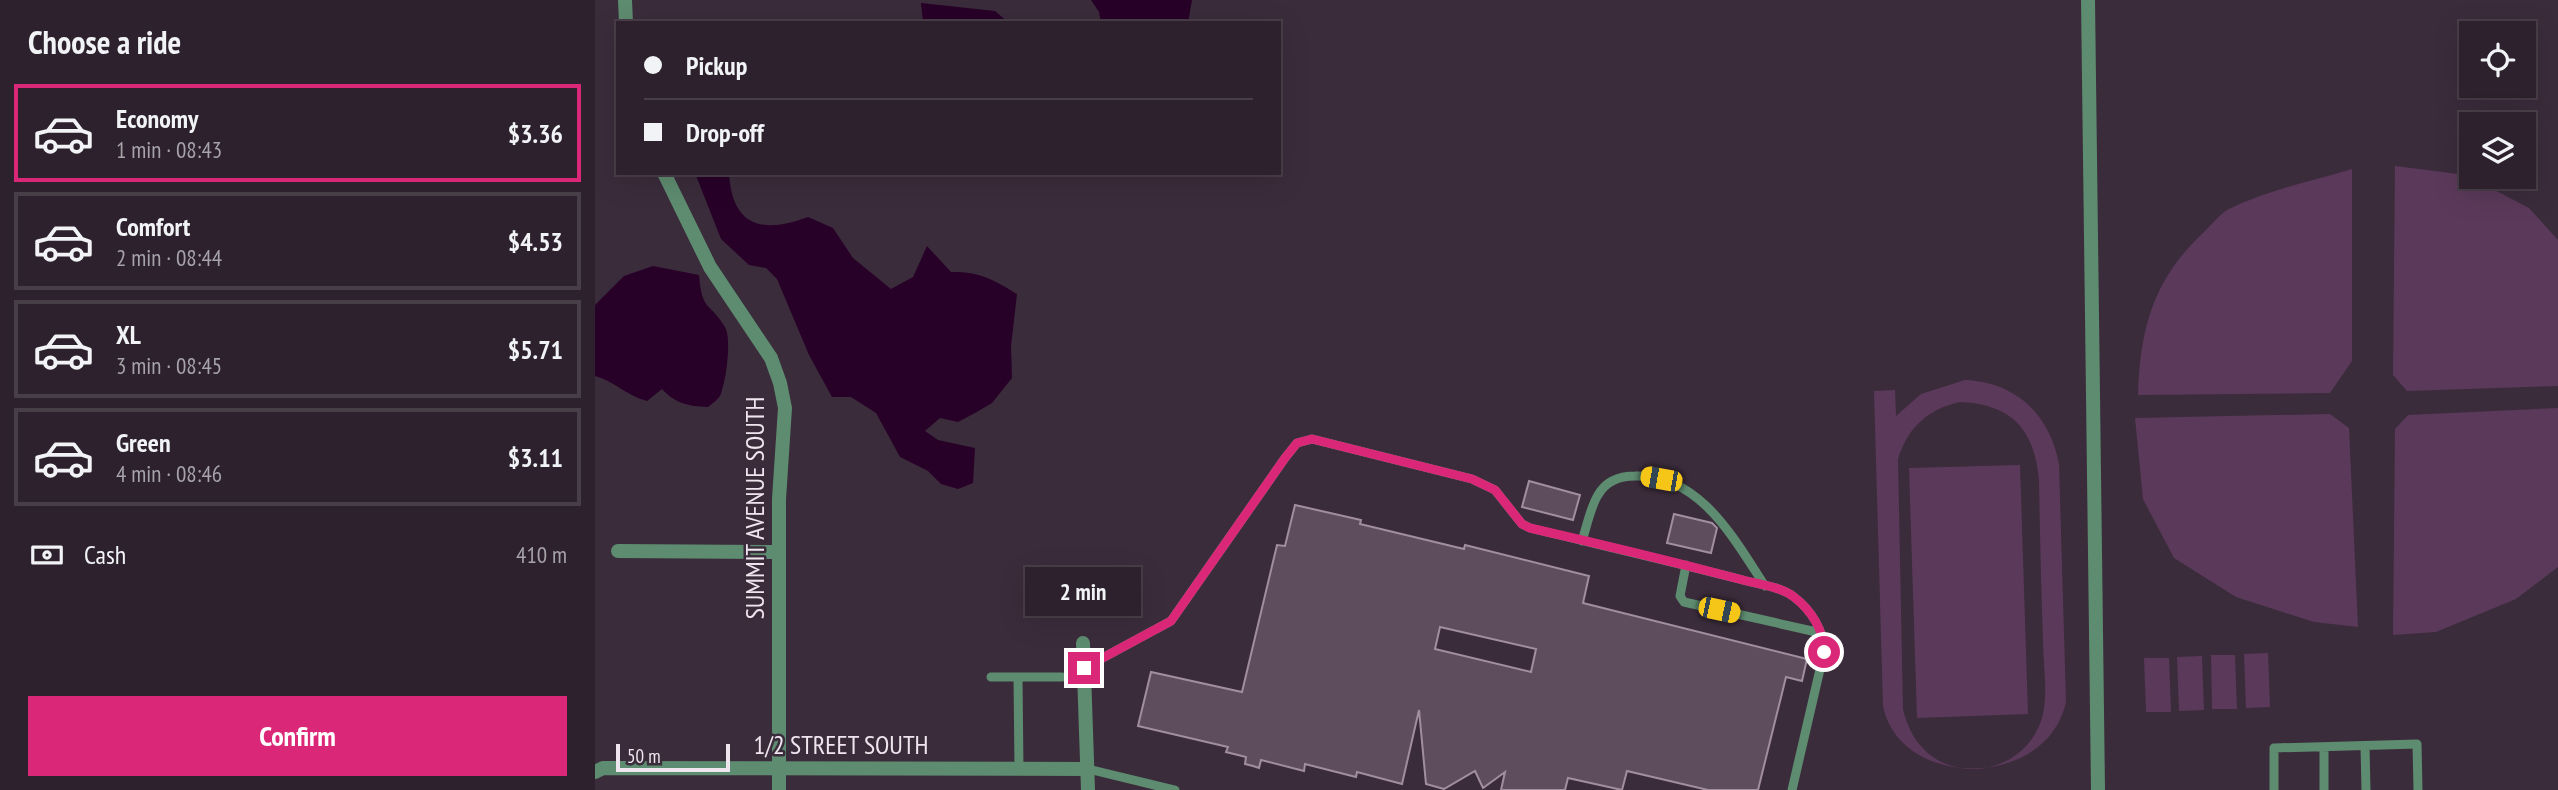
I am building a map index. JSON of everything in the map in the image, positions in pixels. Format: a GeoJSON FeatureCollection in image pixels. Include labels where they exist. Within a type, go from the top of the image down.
{"type":"FeatureCollection","features":[{"type":"Feature","properties":{"kind":"street"},"geometry":{"type":"LineString","coordinates":[[625,0],[626,21]]}},
{"type":"Feature","properties":{"kind":"street"},"geometry":{"type":"LineString","coordinates":[[2088,0],[2098,790]]}},
{"type":"Feature","properties":{"kind":"street","name":"SUMMIT AVENUE SOUTH"},"geometry":{"type":"LineString","coordinates":[[665,175],[710,267],[771,358],[781,383],[785,408],[779,552],[779,790]]}},
{"type":"Feature","properties":{"kind":"street"},"geometry":{"type":"LineString","coordinates":[[618,551],[779,552]]}},
{"type":"Feature","properties":{"kind":"street"},"geometry":{"type":"LineString","coordinates":[[1083,643],[1088,790]]}},
{"type":"Feature","properties":{"kind":"street"},"geometry":{"type":"LineString","coordinates":[[595,754],[599,770]]}},
{"type":"Feature","properties":{"kind":"street","name":"1/2 STREET SOUTH"},"geometry":{"type":"LineString","coordinates":[[599,770],[1088,769]]}},
{"type":"Feature","properties":{"kind":"lane"},"geometry":{"type":"LineString","coordinates":[[1084,668],[1171,621],[1285,458],[1297,443],[1312,439],[1472,479],[1495,490],[1522,524],[1686,565],[1793,596],[1808,611],[1821,633],[1824,652],[1792,790]]}},
{"type":"Feature","properties":{"kind":"lane"},"geometry":{"type":"LineString","coordinates":[[1582,541],[1599,493],[1608,484],[1621,476],[1661,479],[1692,494],[1716,516],[1765,586]]}},
{"type":"Feature","properties":{"kind":"lane"},"geometry":{"type":"LineString","coordinates":[[1686,565],[1679,596],[1684,602],[1821,633]]}},
{"type":"Feature","properties":{"kind":"lane"},"geometry":{"type":"LineString","coordinates":[[991,677],[1062,677]]}},
{"type":"Feature","properties":{"kind":"lane"},"geometry":{"type":"LineString","coordinates":[[1018,677],[1019,769]]}},
{"type":"Feature","properties":{"kind":"lane"},"geometry":{"type":"LineString","coordinates":[[2274,790],[2274,748],[2417,744],[2418,790]]}},
{"type":"Feature","properties":{"kind":"lane"},"geometry":{"type":"LineString","coordinates":[[2365,746],[2366,790]]}},
{"type":"Feature","properties":{"kind":"lane"},"geometry":{"type":"LineString","coordinates":[[2323,747],[2324,790]]}},
{"type":"Feature","properties":{"kind":"lane"},"geometry":{"type":"LineString","coordinates":[[1088,769],[1175,790]]}},
{"type":"Feature","properties":{"kind":"shaded area"},"geometry":{"type":"Polygon","coordinates":[[[1091,0],[1192,0],[1188,21],[1101,21],[1099,12],[1091,0]]]}},
{"type":"Feature","properties":{"kind":"shaded area"},"geometry":{"type":"Polygon","coordinates":[[[921,3],[995,11],[1007,21],[923,21],[921,3]]]}},
{"type":"Feature","properties":{"kind":"shaded area"},"geometry":{"type":"Polygon","coordinates":[[[2395,166],[2459,174],[2459,189],[2493,189],[2529,208],[2558,240],[2558,386],[2407,391],[2393,375],[2395,166]]]}},
{"type":"Feature","properties":{"kind":"shaded area"},"geometry":{"type":"Polygon","coordinates":[[[2352,169],[2352,361],[2330,393],[2138,395],[2142,347],[2153,305],[2173,267],[2219,216],[2244,202],[2274,191],[2352,169]]]}},
{"type":"Feature","properties":{"kind":"shaded area"},"geometry":{"type":"Polygon","coordinates":[[[696,175],[729,175],[736,205],[743,215],[753,222],[777,225],[808,217],[833,228],[853,258],[891,289],[913,277],[927,246],[951,272],[986,277],[1017,294],[1011,346],[1012,378],[992,403],[958,422],[940,418],[925,431],[938,440],[975,448],[973,483],[958,489],[941,484],[928,471],[900,457],[876,413],[851,397],[832,397],[809,355],[777,279],[766,268],[749,265],[721,239],[696,175]]]}},
{"type":"Feature","properties":{"kind":"shaded area"},"geometry":{"type":"Polygon","coordinates":[[[653,266],[699,275],[704,301],[725,327],[728,350],[724,381],[720,396],[708,407],[683,403],[662,389],[647,401],[595,376],[595,305],[624,276],[653,266]]]}},
{"type":"Feature","properties":{"kind":"shaded area"},"geometry":{"type":"Polygon","coordinates":[[[1965,380],[2000,387],[2028,404],[2039,416],[2048,430],[2059,464],[2066,702],[2053,731],[2032,752],[2004,764],[1996,765],[2021,751],[2038,728],[2043,714],[2045,687],[2037,463],[2026,434],[2007,414],[1994,408],[1960,402],[1938,409],[1914,429],[1898,459],[1903,709],[1909,728],[1926,752],[1952,766],[1943,765],[1916,753],[1895,734],[1883,706],[1874,391],[1895,390],[1896,416],[1921,394],[1965,380]]]}},
{"type":"Feature","properties":{"kind":"shaded area"},"geometry":{"type":"Polygon","coordinates":[[[2558,408],[2558,567],[2516,599],[2436,632],[2393,635],[2395,429],[2408,415],[2558,408]]]}},
{"type":"Feature","properties":{"kind":"shaded area"},"geometry":{"type":"Polygon","coordinates":[[[2330,414],[2349,428],[2358,627],[2314,622],[2236,597],[2174,558],[2143,499],[2135,418],[2330,414]]]}},
{"type":"Feature","properties":{"kind":"shaded area"},"geometry":{"type":"Polygon","coordinates":[[[2020,465],[2028,714],[1917,718],[1909,468],[2020,465]]]}},
{"type":"Feature","properties":{"kind":"shaded area"},"geometry":{"type":"Polygon","coordinates":[[[2268,653],[2270,707],[2246,708],[2244,654],[2268,653]]]}},
{"type":"Feature","properties":{"kind":"shaded area"},"geometry":{"type":"Polygon","coordinates":[[[2211,655],[2235,655],[2237,709],[2212,709],[2211,655]]]}},
{"type":"Feature","properties":{"kind":"shaded area"},"geometry":{"type":"Polygon","coordinates":[[[2202,656],[2204,710],[2179,711],[2177,657],[2202,656]]]}},
{"type":"Feature","properties":{"kind":"shaded area"},"geometry":{"type":"Polygon","coordinates":[[[2144,658],[2169,658],[2171,712],[2146,712],[2144,658]]]}},
{"type":"Feature","properties":{"kind":"building"},"geometry":{"type":"Polygon","coordinates":[[[1529,481],[1580,495],[1573,520],[1522,507],[1529,481]]]}},
{"type":"Feature","properties":{"kind":"building"},"geometry":{"type":"Polygon","coordinates":[[[1295,505],[1361,520],[1360,524],[1464,549],[1465,545],[1589,576],[1583,603],[1807,659],[1802,681],[1786,677],[1758,790],[1708,790],[1627,771],[1622,790],[1568,778],[1565,790],[1501,790],[1505,772],[1483,788],[1475,771],[1444,789],[1426,784],[1419,710],[1402,784],[1357,772],[1356,777],[1305,764],[1304,771],[1261,760],[1259,768],[1245,764],[1246,757],[1226,752],[1228,747],[1138,726],[1151,672],[1242,692],[1277,545],[1285,546],[1295,505]],[[1440,627],[1435,649],[1531,672],[1536,649],[1440,627]]]}},
{"type":"Feature","properties":{"kind":"building"},"geometry":{"type":"Polygon","coordinates":[[[1674,514],[1712,523],[1717,528],[1711,553],[1667,543],[1674,514]]]}},
{"type":"Feature","properties":{"kind":"route"},"geometry":{"type":"LineString","coordinates":[[1084,668],[1171,621],[1285,458],[1297,443],[1312,439],[1472,479],[1495,490],[1522,524],[1530,528],[1779,590],[1793,596],[1808,611],[1824,639],[1824,652]]}}]}
